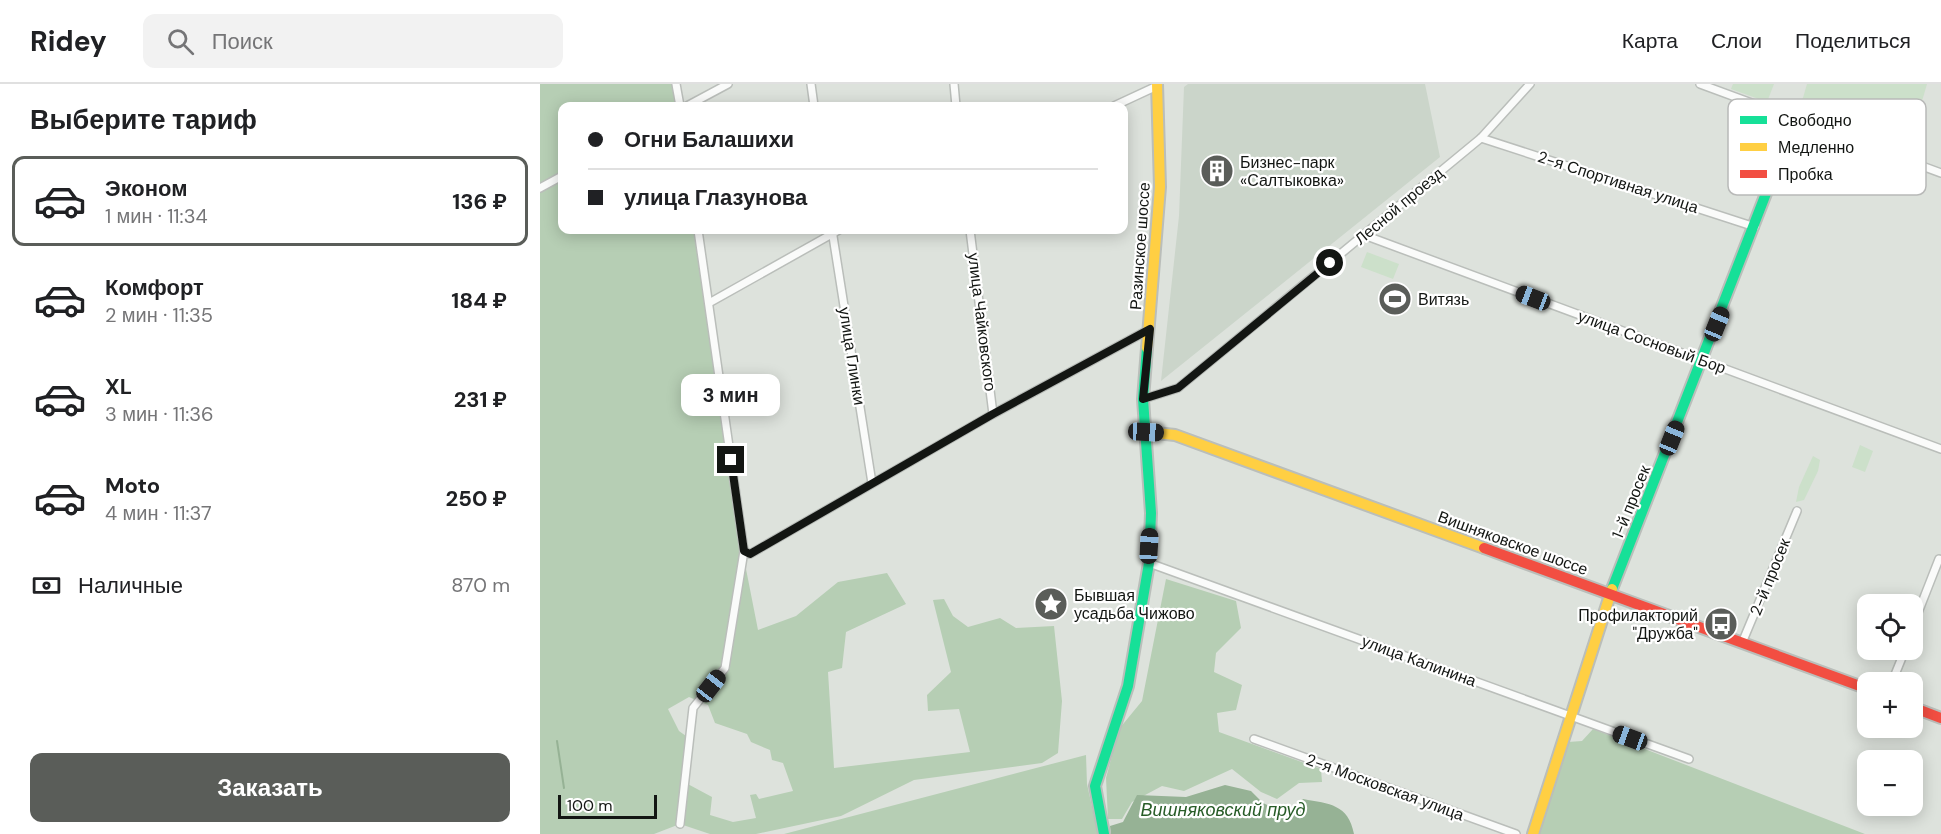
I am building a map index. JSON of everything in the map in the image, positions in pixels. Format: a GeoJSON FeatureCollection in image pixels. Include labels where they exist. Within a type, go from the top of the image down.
{"type":"FeatureCollection","features":[{"type":"Feature","properties":{"kind":"street"},"geometry":{"type":"LineString","coordinates":[[676,84],[679,102]]}},
{"type":"Feature","properties":{"kind":"street"},"geometry":{"type":"LineString","coordinates":[[694,102],[728,84]]}},
{"type":"Feature","properties":{"kind":"street"},"geometry":{"type":"LineString","coordinates":[[811,84],[813,102]]}},
{"type":"Feature","properties":{"kind":"street"},"geometry":{"type":"LineString","coordinates":[[954,84],[956,102]]}},
{"type":"Feature","properties":{"kind":"street","name":"Лесной проезд"},"geometry":{"type":"LineString","coordinates":[[1143,399],[1178,388],[1481,138],[1530,84]]}},
{"type":"Feature","properties":{"kind":"street"},"geometry":{"type":"LineString","coordinates":[[1700,84],[1741,99]]}},
{"type":"Feature","properties":{"kind":"street"},"geometry":{"type":"LineString","coordinates":[[1122,102],[1157,85]]}},
{"type":"Feature","properties":{"kind":"street","name":"Разинское шоссе"},"geometry":{"type":"LineString","coordinates":[[1104,834],[1095,786],[1128,686],[1149,563],[1151,513],[1143,399],[1160,187],[1157,85]]}},
{"type":"Feature","properties":{"kind":"street","name":"2-я Спортивная улица"},"geometry":{"type":"LineString","coordinates":[[1481,138],[1755,226]]}},
{"type":"Feature","properties":{"kind":"street"},"geometry":{"type":"LineString","coordinates":[[1926,167],[1941,173]]}},
{"type":"Feature","properties":{"kind":"street"},"geometry":{"type":"LineString","coordinates":[[540,188],[558,178]]}},
{"type":"Feature","properties":{"kind":"street","name":"1-й просек"},"geometry":{"type":"LineString","coordinates":[[1533,834],[1610,595],[1767,195]]}},
{"type":"Feature","properties":{"kind":"street"},"geometry":{"type":"LineString","coordinates":[[680,824],[693,708],[724,668],[744,551],[699,234]]}},
{"type":"Feature","properties":{"kind":"street"},"geometry":{"type":"LineString","coordinates":[[709,303],[829,234]]}},
{"type":"Feature","properties":{"kind":"street","name":"улица Глинки"},"geometry":{"type":"LineString","coordinates":[[834,234],[872,483]]}},
{"type":"Feature","properties":{"kind":"street","name":"улица Чайковского"},"geometry":{"type":"LineString","coordinates":[[970,234],[993,414]]}},
{"type":"Feature","properties":{"kind":"street","name":"улица Сосновый Бор"},"geometry":{"type":"LineString","coordinates":[[1364,236],[1941,449]]}},
{"type":"Feature","properties":{"kind":"street"},"geometry":{"type":"LineString","coordinates":[[744,551],[750,554],[993,414],[1150,329]]}},
{"type":"Feature","properties":{"kind":"street","name":"Вишняковское шоссе"},"geometry":{"type":"LineString","coordinates":[[1146,432],[1175,435],[1857,685]]}},
{"type":"Feature","properties":{"kind":"street","name":"2-й просек"},"geometry":{"type":"LineString","coordinates":[[1742,643],[1797,511]]}},
{"type":"Feature","properties":{"kind":"street"},"geometry":{"type":"LineString","coordinates":[[1923,600],[1939,559]]}},
{"type":"Feature","properties":{"kind":"street","name":"улица Калинина"},"geometry":{"type":"LineString","coordinates":[[1149,563],[1689,759]]}},
{"type":"Feature","properties":{"kind":"street"},"geometry":{"type":"LineString","coordinates":[[1923,711],[1941,718]]}},
{"type":"Feature","properties":{"kind":"street","name":"2-я Московская улица"},"geometry":{"type":"LineString","coordinates":[[1254,739],[1516,834]]}},
{"type":"Feature","properties":{"kind":"shaded area"},"geometry":{"type":"Polygon","coordinates":[[[540,84],[675,84],[678,102],[558,102],[558,234],[699,234],[729,475],[743,526],[746,569],[758,630],[796,616],[838,582],[887,573],[906,604],[846,632],[842,668],[828,672],[834,768],[970,752],[959,709],[928,711],[927,695],[951,672],[933,600],[944,599],[953,616],[968,627],[1000,618],[1016,628],[1054,626],[1062,701],[1058,753],[1042,763],[914,780],[841,816],[756,834],[710,834],[680,824],[654,834],[540,834],[540,84]],[[689,697],[668,709],[679,731],[686,736],[684,782],[712,797],[710,815],[733,822],[756,818],[750,795],[756,794],[759,799],[793,791],[783,763],[772,760],[770,750],[751,742],[747,734],[715,723],[708,705],[689,697]]]}},
{"type":"Feature","properties":{"kind":"shaded area"},"geometry":{"type":"Polygon","coordinates":[[[1188,84],[1425,84],[1440,157],[1161,381],[1179,216],[1184,87],[1188,84]]]}},
{"type":"Feature","properties":{"kind":"shaded area"},"geometry":{"type":"Polygon","coordinates":[[[1733,84],[1774,84],[1768,99],[1759,99],[1731,89],[1733,84]]]}},
{"type":"Feature","properties":{"kind":"shaded area"},"geometry":{"type":"Polygon","coordinates":[[[1807,84],[1927,84],[1923,99],[1803,99],[1807,84]]]}},
{"type":"Feature","properties":{"kind":"shaded area"},"geometry":{"type":"Polygon","coordinates":[[[1367,252],[1399,264],[1393,279],[1361,267],[1367,252]]]}},
{"type":"Feature","properties":{"kind":"shaded area"},"geometry":{"type":"Polygon","coordinates":[[[1860,445],[1873,451],[1865,472],[1852,467],[1860,445]]]}},
{"type":"Feature","properties":{"kind":"shaded area"},"geometry":{"type":"Polygon","coordinates":[[[1813,456],[1820,460],[1818,471],[1804,500],[1796,502],[1799,487],[1813,456]]]}},
{"type":"Feature","properties":{"kind":"shaded area"},"geometry":{"type":"Polygon","coordinates":[[[1166,579],[1236,601],[1241,628],[1216,653],[1214,672],[1242,685],[1236,710],[1217,713],[1219,732],[1321,769],[1322,782],[1299,783],[1277,799],[1261,792],[1232,769],[1184,791],[1162,786],[1132,802],[1122,819],[1108,819],[1106,778],[1119,729],[1142,701],[1166,579]]]}},
{"type":"Feature","properties":{"kind":"shaded area"},"geometry":{"type":"Polygon","coordinates":[[[1593,729],[1865,834],[1539,834],[1540,822],[1568,742],[1582,741],[1593,729]]]}},
{"type":"Feature","properties":{"kind":"shaded area"},"geometry":{"type":"Polygon","coordinates":[[[1086,755],[1087,784],[1098,834],[784,834],[1086,755]]]}},
{"type":"Feature","properties":{"kind":"water","name":"Вишняковский пруд"},"geometry":{"type":"Polygon","coordinates":[[[1225,785],[1251,791],[1263,803],[1291,816],[1303,799],[1329,804],[1342,811],[1347,817],[1354,834],[1111,834],[1110,826],[1123,822],[1137,795],[1186,797],[1225,785]]]}},
{"type":"Feature","properties":{"kind":"waterway"},"geometry":{"type":"LineString","coordinates":[[557,741],[564,788]]}},
{"type":"Feature","properties":{"kind":"traffic: fast"},"geometry":{"type":"LineString","coordinates":[[1612,589],[1765,195]]}},
{"type":"Feature","properties":{"kind":"traffic: fast"},"geometry":{"type":"LineString","coordinates":[[1104,834],[1095,786],[1128,686],[1149,563],[1151,513],[1143,399],[1147,348]]}},
{"type":"Feature","properties":{"kind":"traffic: slow"},"geometry":{"type":"LineString","coordinates":[[1147,348],[1160,187],[1157,84]]}},
{"type":"Feature","properties":{"kind":"traffic: slow"},"geometry":{"type":"LineString","coordinates":[[1146,432],[1175,435],[1484,548]]}},
{"type":"Feature","properties":{"kind":"traffic: slow"},"geometry":{"type":"LineString","coordinates":[[1533,834],[1612,589]]}},
{"type":"Feature","properties":{"kind":"traffic: jam"},"geometry":{"type":"LineString","coordinates":[[1484,548],[1857,685]]}},
{"type":"Feature","properties":{"kind":"traffic: jam"},"geometry":{"type":"LineString","coordinates":[[1923,711],[1941,718]]}},
{"type":"Feature","properties":{"kind":"place","name":"Бизнес-парк «Салтыковка»"},"geometry":{"type":"Point","coordinates":[1217,171]}},
{"type":"Feature","properties":{"kind":"place","name":"Витязь"},"geometry":{"type":"Point","coordinates":[1395,299]}},
{"type":"Feature","properties":{"kind":"place","name":"Бывшая усадьба Чижово"},"geometry":{"type":"Point","coordinates":[1051,604]}},
{"type":"Feature","properties":{"kind":"place","name":"Профилакторий \"Дружба\""},"geometry":{"type":"Point","coordinates":[1721,624]}},
{"type":"Feature","properties":{"kind":"route"},"geometry":{"type":"LineString","coordinates":[[731,460],[744,551],[750,554],[993,414],[1150,329],[1143,399],[1178,388],[1330,263]]}}]}
